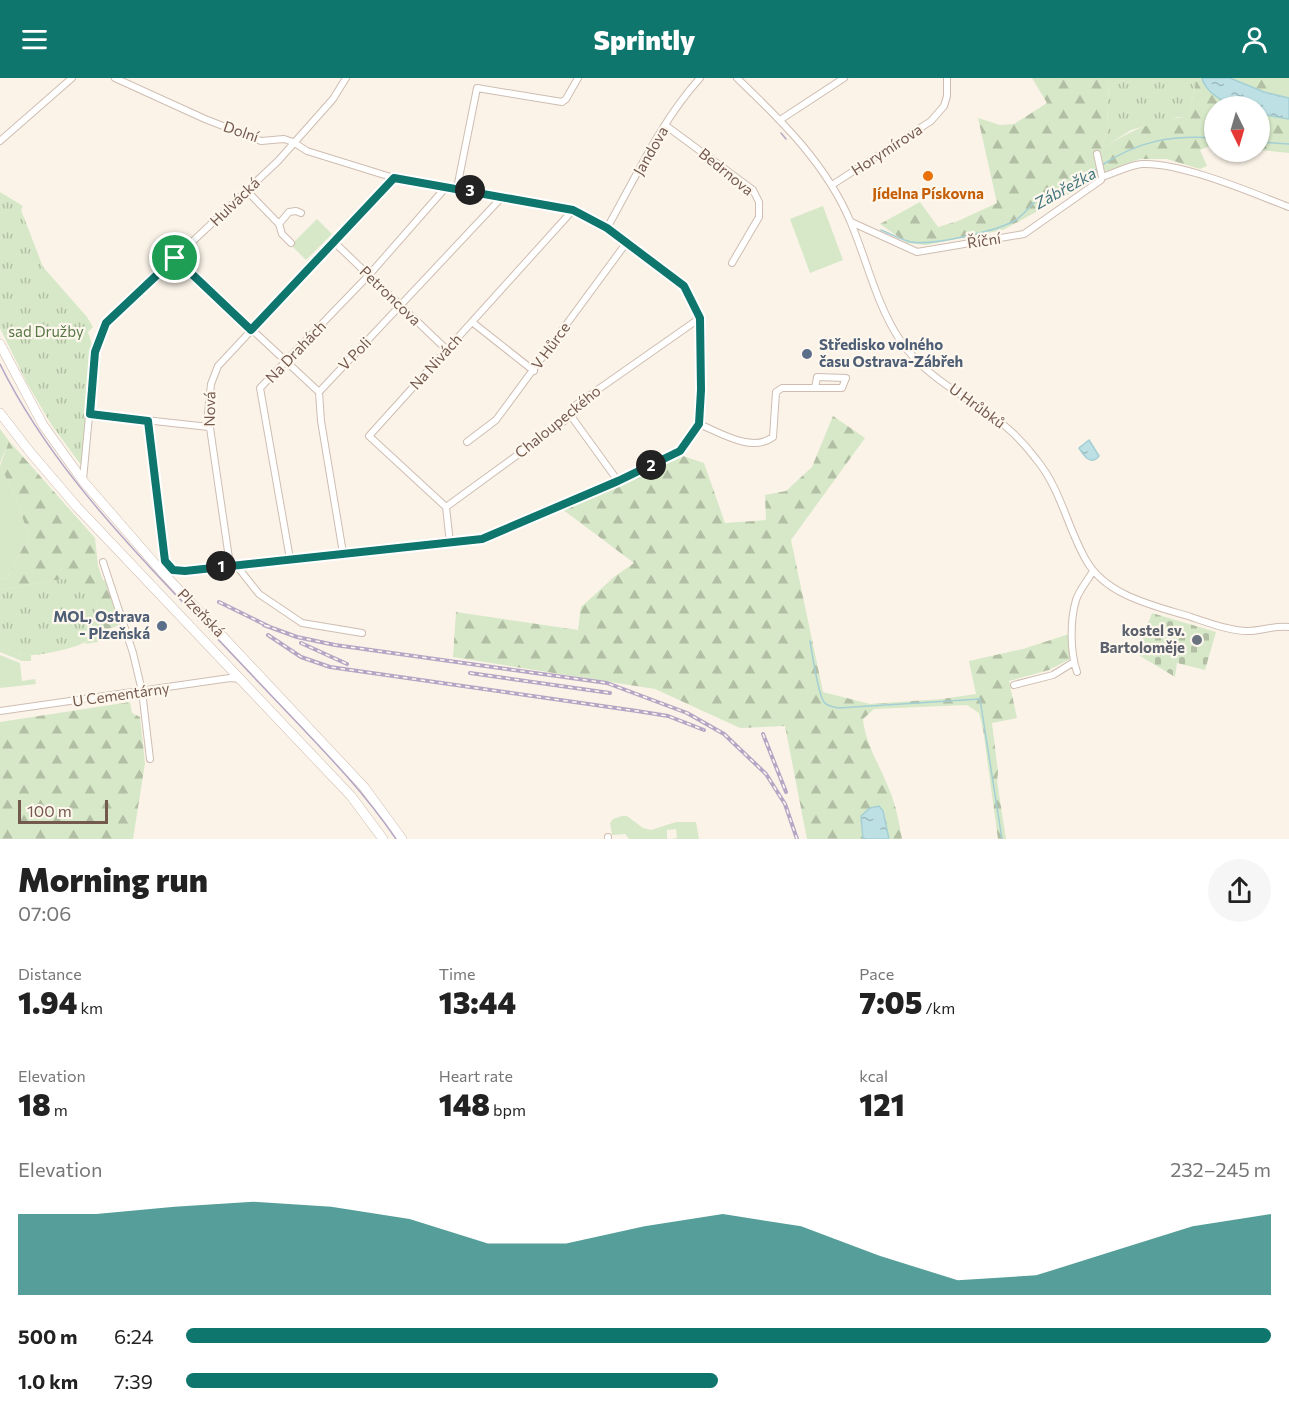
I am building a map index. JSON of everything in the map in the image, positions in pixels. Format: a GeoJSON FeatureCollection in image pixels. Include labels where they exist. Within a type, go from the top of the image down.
{"type":"FeatureCollection","features":[{"type":"Feature","properties":{"kind":"main road","name":"Plzeňská"},"geometry":{"type":"LineString","coordinates":[[0,344],[43,425],[83,481],[163,573],[364,787],[402,839]]}},
{"type":"Feature","properties":{"kind":"main road","name":"Plzeňská"},"geometry":{"type":"LineString","coordinates":[[0,413],[77,507],[351,796],[383,839]]}},
{"type":"Feature","properties":{"kind":"street"},"geometry":{"type":"LineString","coordinates":[[0,141],[72,78]]}},
{"type":"Feature","properties":{"kind":"street","name":"Dolní"},"geometry":{"type":"LineString","coordinates":[[116,78],[244,135],[261,141],[284,139],[293,142]]}},
{"type":"Feature","properties":{"kind":"street"},"geometry":{"type":"LineString","coordinates":[[148,421],[165,561],[173,570],[185,571],[482,539],[618,481],[680,451],[699,424],[700,318],[684,286],[607,228],[573,210],[394,178],[307,152],[293,142],[333,99],[346,78]]}},
{"type":"Feature","properties":{"kind":"street"},"geometry":{"type":"LineString","coordinates":[[457,188],[477,88],[562,102],[567,99],[578,78]]}},
{"type":"Feature","properties":{"kind":"street","name":"Jandova"},"geometry":{"type":"LineString","coordinates":[[607,228],[665,125],[700,78]]}},
{"type":"Feature","properties":{"kind":"street","name":"U Hrůbků"},"geometry":{"type":"LineString","coordinates":[[737,78],[780,120],[813,157],[832,185],[851,222],[885,309],[900,340],[922,367],[1020,438],[1044,468],[1060,498],[1082,553],[1093,571],[1118,590],[1137,600],[1216,625],[1248,631],[1289,627]]}},
{"type":"Feature","properties":{"kind":"street"},"geometry":{"type":"LineString","coordinates":[[780,120],[844,78]]}},
{"type":"Feature","properties":{"kind":"street","name":"Horymírova"},"geometry":{"type":"LineString","coordinates":[[832,185],[931,121],[944,106],[947,96],[947,78]]}},
{"type":"Feature","properties":{"kind":"street","name":"Bedrnova"},"geometry":{"type":"LineString","coordinates":[[665,125],[753,190],[759,202],[759,217],[732,263]]}},
{"type":"Feature","properties":{"kind":"street","name":"Hulvácká"},"geometry":{"type":"LineString","coordinates":[[83,481],[95,352],[106,323],[247,191],[280,159],[293,142]]}},
{"type":"Feature","properties":{"kind":"street"},"geometry":{"type":"LineString","coordinates":[[1097,154],[1102,175]]}},
{"type":"Feature","properties":{"kind":"street","name":"Říční"},"geometry":{"type":"LineString","coordinates":[[851,222],[917,252],[1024,234],[1102,175],[1142,164],[1167,166],[1289,207]]}},
{"type":"Feature","properties":{"kind":"street","name":"Nová"},"geometry":{"type":"LineString","coordinates":[[233,565],[209,427],[211,384],[218,366],[394,178]]}},
{"type":"Feature","properties":{"kind":"street","name":"Na Drahách"},"geometry":{"type":"LineString","coordinates":[[290,559],[260,388],[369,275],[447,186]]}},
{"type":"Feature","properties":{"kind":"street"},"geometry":{"type":"LineString","coordinates":[[247,191],[279,224],[282,234],[291,243]]}},
{"type":"Feature","properties":{"kind":"street","name":"V Poli"},"geometry":{"type":"LineString","coordinates":[[319,392],[503,196]]}},
{"type":"Feature","properties":{"kind":"street","name":"Na Nivách"},"geometry":{"type":"LineString","coordinates":[[446,507],[369,436],[573,210]]}},
{"type":"Feature","properties":{"kind":"street"},"geometry":{"type":"LineString","coordinates":[[279,224],[289,212],[301,213]]}},
{"type":"Feature","properties":{"kind":"street","name":"Petroncova"},"geometry":{"type":"LineString","coordinates":[[334,242],[446,349]]}},
{"type":"Feature","properties":{"kind":"street","name":"V Hůrce"},"geometry":{"type":"LineString","coordinates":[[466,442],[496,420],[627,242]]}},
{"type":"Feature","properties":{"kind":"street"},"geometry":{"type":"LineString","coordinates":[[175,258],[319,392],[321,421],[343,553]]}},
{"type":"Feature","properties":{"kind":"street","name":"Chaloupeckého"},"geometry":{"type":"LineString","coordinates":[[446,507],[570,416],[573,407],[700,318]]}},
{"type":"Feature","properties":{"kind":"street"},"geometry":{"type":"LineString","coordinates":[[472,322],[534,371]]}},
{"type":"Feature","properties":{"kind":"street"},"geometry":{"type":"LineString","coordinates":[[699,424],[747,443],[767,442],[773,437],[776,392],[782,387],[815,388],[842,388],[846,378],[817,377],[815,388]]}},
{"type":"Feature","properties":{"kind":"street"},"geometry":{"type":"LineString","coordinates":[[90,414],[209,427]]}},
{"type":"Feature","properties":{"kind":"street"},"geometry":{"type":"LineString","coordinates":[[570,416],[618,481]]}},
{"type":"Feature","properties":{"kind":"street"},"geometry":{"type":"LineString","coordinates":[[446,507],[450,543]]}},
{"type":"Feature","properties":{"kind":"street"},"geometry":{"type":"LineString","coordinates":[[103,562],[133,653],[142,691],[150,759]]}},
{"type":"Feature","properties":{"kind":"street"},"geometry":{"type":"LineString","coordinates":[[233,565],[259,594],[302,623],[362,633]]}},
{"type":"Feature","properties":{"kind":"street"},"geometry":{"type":"LineString","coordinates":[[1077,672],[1074,662],[1073,622],[1076,599],[1093,571]]}},
{"type":"Feature","properties":{"kind":"street"},"geometry":{"type":"LineString","coordinates":[[1014,684],[1053,675],[1074,662]]}},
{"type":"Feature","properties":{"kind":"street","name":"U Cementárny"},"geometry":{"type":"LineString","coordinates":[[0,711],[233,678],[242,680]]}},
{"type":"Feature","properties":{"kind":"green space"},"geometry":{"type":"Polygon","coordinates":[[[1032,78],[1109,78],[1107,130],[1102,145],[1104,147],[1144,126],[1188,117],[1197,78],[1202,78],[1220,96],[1204,96],[1204,148],[1200,150],[1207,166],[1200,169],[1167,159],[1140,159],[1118,167],[1003,230],[926,245],[907,243],[880,224],[920,202],[938,227],[958,221],[997,203],[978,118],[1000,125],[1014,124],[1047,103],[1032,78]]]}},
{"type":"Feature","properties":{"kind":"green space"},"geometry":{"type":"Polygon","coordinates":[[[1109,78],[1197,78],[1188,117],[1178,117],[1131,130],[1104,147],[1102,145],[1107,130],[1109,78]]]}},
{"type":"Feature","properties":{"kind":"green space"},"geometry":{"type":"Polygon","coordinates":[[[1230,78],[1289,78],[1289,98],[1264,92],[1230,78]]]}},
{"type":"Feature","properties":{"kind":"green space"},"geometry":{"type":"Polygon","coordinates":[[[1270,116],[1289,119],[1289,153],[1270,151],[1270,116]]]}},
{"type":"Feature","properties":{"kind":"green space","name":"sad Družby"},"geometry":{"type":"Polygon","coordinates":[[[0,192],[23,206],[21,210],[43,267],[93,327],[88,332],[93,348],[81,465],[51,424],[27,383],[0,328],[0,192]]]}},
{"type":"Feature","properties":{"kind":"green space"},"geometry":{"type":"Polygon","coordinates":[[[823,206],[843,260],[810,273],[790,219],[823,206]]]}},
{"type":"Feature","properties":{"kind":"green space"},"geometry":{"type":"Polygon","coordinates":[[[317,219],[332,234],[306,260],[291,245],[317,219]]]}},
{"type":"Feature","properties":{"kind":"green space"},"geometry":{"type":"Polygon","coordinates":[[[833,416],[865,438],[791,540],[823,692],[870,704],[976,694],[969,661],[1023,649],[1069,634],[1070,659],[1049,670],[1009,681],[1017,718],[992,723],[997,781],[1006,839],[998,839],[979,713],[967,705],[874,709],[863,719],[870,746],[894,801],[902,839],[807,839],[785,726],[740,728],[655,689],[453,657],[456,612],[578,630],[581,607],[614,577],[634,563],[562,509],[683,456],[704,463],[725,523],[766,520],[765,495],[786,491],[812,467],[833,416]]]}},
{"type":"Feature","properties":{"kind":"green space"},"geometry":{"type":"Polygon","coordinates":[[[0,429],[9,441],[0,463],[0,429]]]}},
{"type":"Feature","properties":{"kind":"green space"},"geometry":{"type":"Polygon","coordinates":[[[9,441],[95,538],[98,566],[120,625],[105,630],[95,600],[63,579],[0,590],[0,579],[7,578],[29,536],[13,491],[0,466],[9,441]]]}},
{"type":"Feature","properties":{"kind":"green space"},"geometry":{"type":"Polygon","coordinates":[[[0,466],[13,491],[29,536],[7,578],[0,579],[0,466]]]}},
{"type":"Feature","properties":{"kind":"green space"},"geometry":{"type":"Polygon","coordinates":[[[63,579],[81,583],[90,594],[95,618],[89,639],[68,649],[37,655],[19,654],[0,647],[0,590],[63,579]]]}},
{"type":"Feature","properties":{"kind":"green space"},"geometry":{"type":"Polygon","coordinates":[[[92,600],[95,600],[105,630],[98,642],[84,644],[93,629],[92,600]]]}},
{"type":"Feature","properties":{"kind":"green space"},"geometry":{"type":"Polygon","coordinates":[[[1152,613],[1216,632],[1205,670],[1177,663],[1175,677],[1137,654],[1152,613]]]}},
{"type":"Feature","properties":{"kind":"green space"},"geometry":{"type":"Polygon","coordinates":[[[0,647],[20,655],[31,655],[31,661],[22,661],[0,652],[0,647]]]}},
{"type":"Feature","properties":{"kind":"green space"},"geometry":{"type":"Polygon","coordinates":[[[0,655],[20,663],[22,681],[35,679],[36,684],[0,688],[0,655]]]}},
{"type":"Feature","properties":{"kind":"green space"},"geometry":{"type":"Polygon","coordinates":[[[130,702],[132,713],[140,717],[145,763],[133,839],[0,839],[0,722],[130,702]]]}},
{"type":"Feature","properties":{"kind":"green space"},"geometry":{"type":"Polygon","coordinates":[[[627,816],[643,828],[651,830],[676,822],[696,822],[699,839],[671,839],[677,838],[676,829],[667,830],[667,839],[629,839],[625,834],[612,835],[610,823],[613,819],[627,816]]]}},
{"type":"Feature","properties":{"kind":"water"},"geometry":{"type":"Polygon","coordinates":[[[1202,78],[1230,78],[1264,92],[1289,98],[1289,119],[1270,116],[1270,96],[1216,96],[1210,92],[1202,78]]]}},
{"type":"Feature","properties":{"kind":"water"},"geometry":{"type":"Polygon","coordinates":[[[1089,440],[1099,456],[1093,460],[1085,457],[1079,448],[1089,440]]]}},
{"type":"Feature","properties":{"kind":"water"},"geometry":{"type":"Polygon","coordinates":[[[879,806],[883,811],[889,839],[863,839],[861,816],[870,808],[879,806]]]}},
{"type":"Feature","properties":{"kind":"waterway","name":"Zábřežka"},"geometry":{"type":"LineString","coordinates":[[1102,165],[1129,150],[1156,141],[1204,137]]}},
{"type":"Feature","properties":{"kind":"waterway","name":"Zábřežka"},"geometry":{"type":"LineString","coordinates":[[1270,143],[1289,144]]}},
{"type":"Feature","properties":{"kind":"waterway","name":"Zábřežka"},"geometry":{"type":"LineString","coordinates":[[881,230],[907,241],[921,243],[964,237],[993,229],[1014,221],[1041,197],[1077,182],[1098,168]]}},
{"type":"Feature","properties":{"kind":"waterway"},"geometry":{"type":"LineString","coordinates":[[810,641],[822,698],[831,706],[838,708],[980,699],[1002,839]]}},
{"type":"Feature","properties":{"kind":"tram line"},"geometry":{"type":"LineString","coordinates":[[781,133],[786,139]]}},
{"type":"Feature","properties":{"kind":"tram line"},"geometry":{"type":"LineString","coordinates":[[0,364],[17,396],[56,456],[101,512],[148,566],[344,773],[396,839]]}},
{"type":"Feature","properties":{"kind":"railway"},"geometry":{"type":"LineString","coordinates":[[219,602],[270,627]]}},
{"type":"Feature","properties":{"kind":"railway"},"geometry":{"type":"LineString","coordinates":[[264,625],[297,637],[335,645],[607,683],[687,713],[724,734],[766,774],[785,804],[797,839]]}},
{"type":"Feature","properties":{"kind":"railway"},"geometry":{"type":"LineString","coordinates":[[268,635],[301,657],[330,667],[668,716],[704,730]]}},
{"type":"Feature","properties":{"kind":"railway"},"geometry":{"type":"LineString","coordinates":[[301,643],[347,664]]}},
{"type":"Feature","properties":{"kind":"railway"},"geometry":{"type":"LineString","coordinates":[[470,673],[610,693]]}},
{"type":"Feature","properties":{"kind":"railway"},"geometry":{"type":"LineString","coordinates":[[763,734],[786,792]]}},
{"type":"Feature","properties":{"kind":"place","name":"Jídelna Pískovna"},"geometry":{"type":"Point","coordinates":[928,176]}},
{"type":"Feature","properties":{"kind":"place","name":"Středisko volného času Ostrava-Zábřeh"},"geometry":{"type":"Point","coordinates":[807,354]}},
{"type":"Feature","properties":{"kind":"place","name":"MOL, Ostrava - Plzeňská"},"geometry":{"type":"Point","coordinates":[162,626]}},
{"type":"Feature","properties":{"kind":"place","name":"kostel sv. Bartoloměje"},"geometry":{"type":"Point","coordinates":[1197,640]}},
{"type":"Feature","properties":{"kind":"route"},"geometry":{"type":"LineString","coordinates":[[394,178],[573,210],[607,228],[684,286],[700,318],[699,424],[680,451],[618,481],[482,539],[185,571],[173,570],[165,561],[148,421],[90,414],[95,352],[106,323],[175,258],[251,330],[394,178]]}}]}
